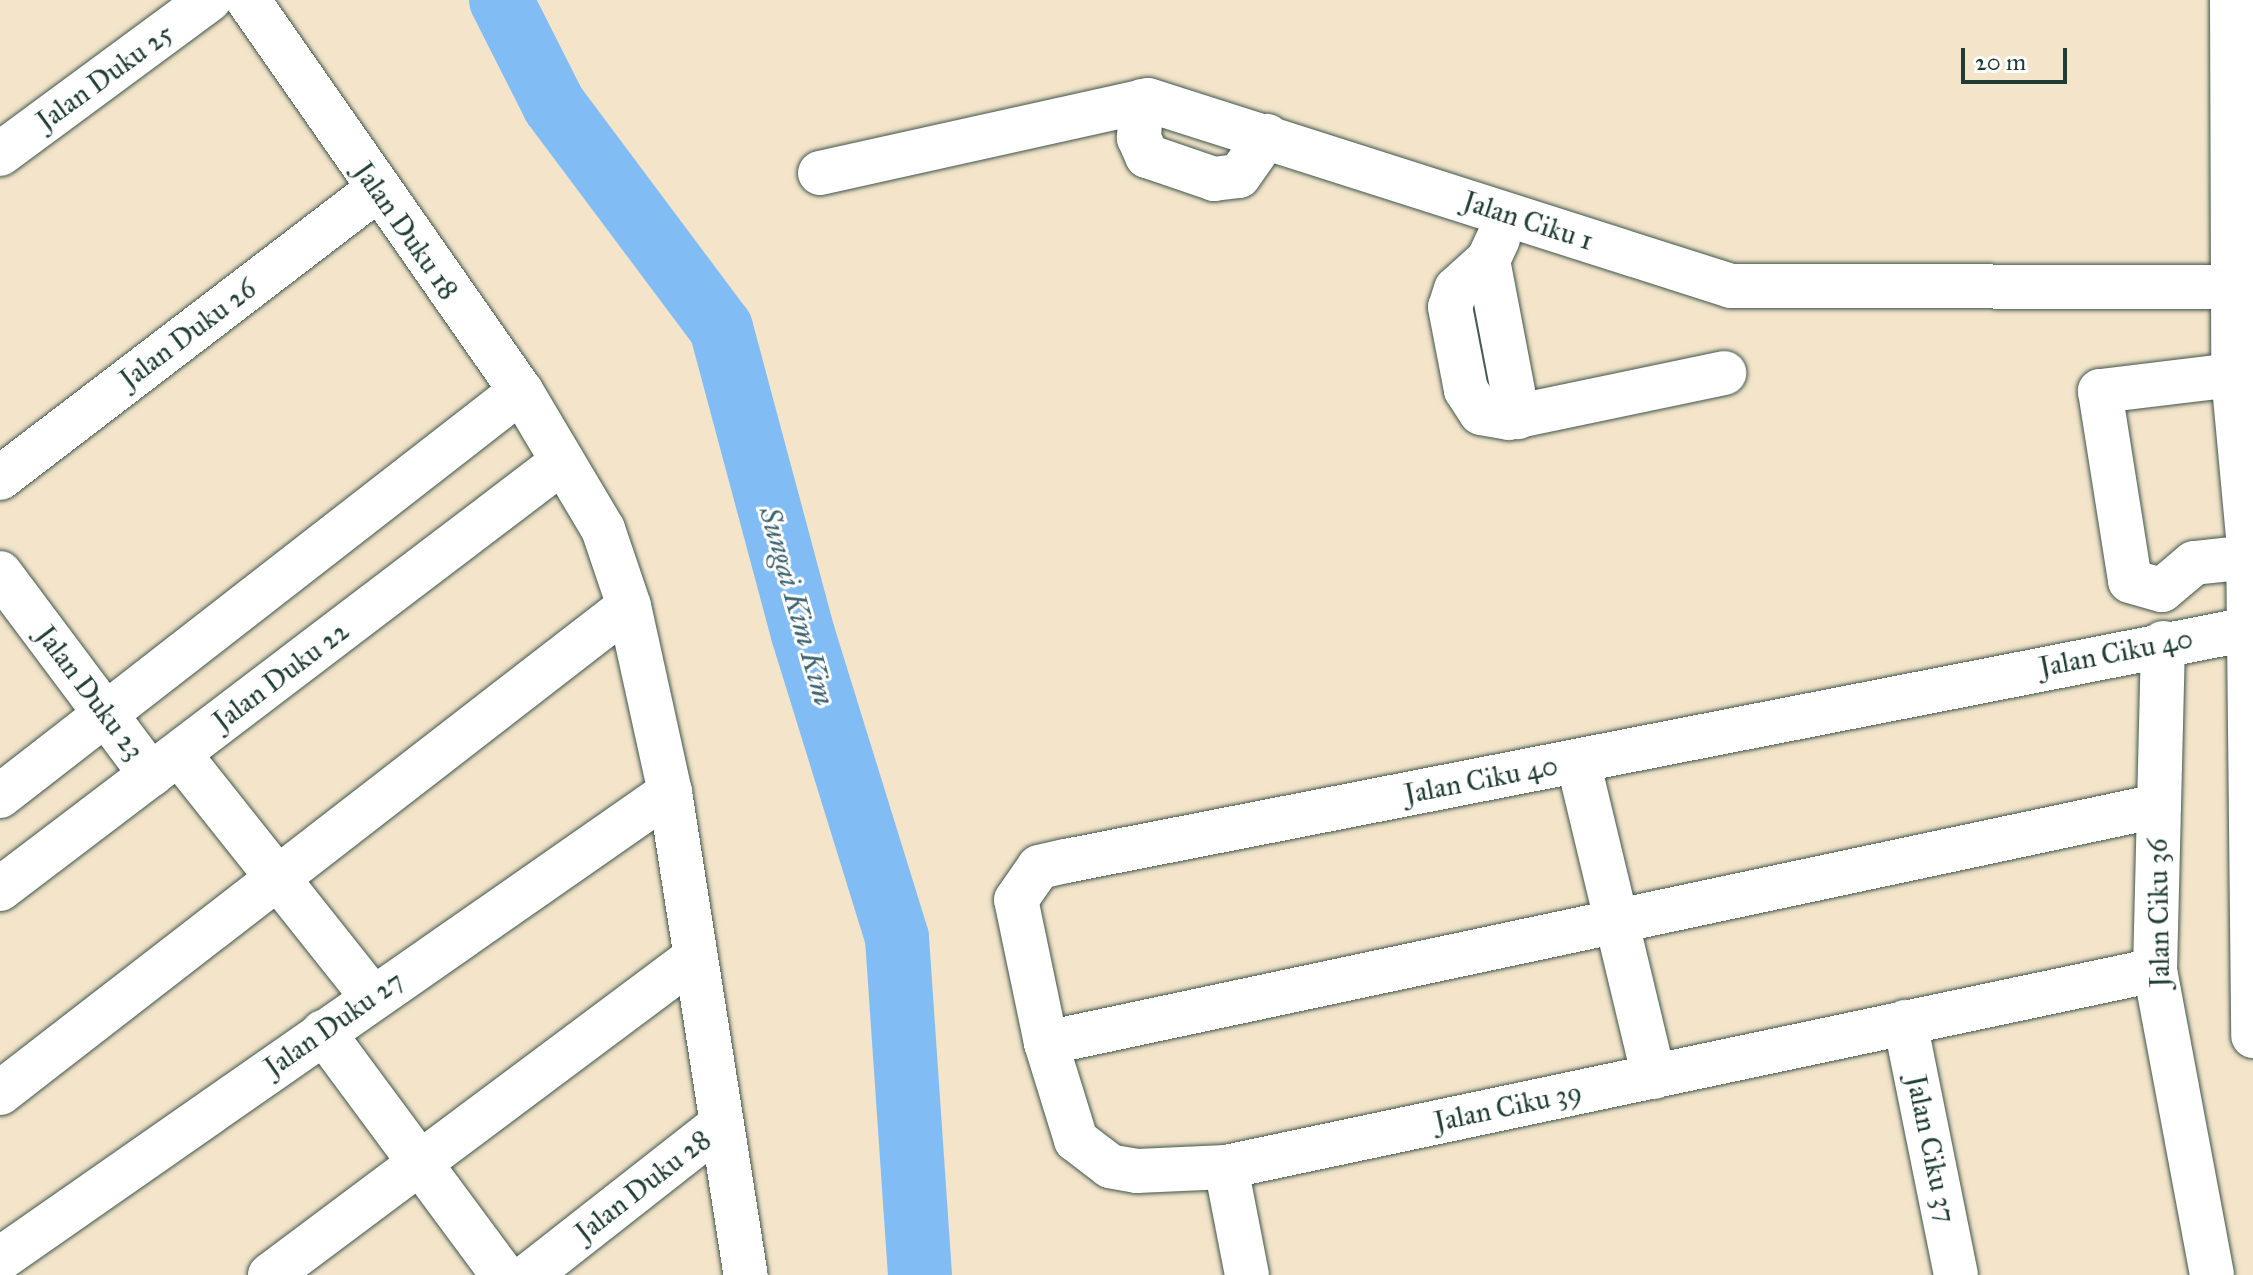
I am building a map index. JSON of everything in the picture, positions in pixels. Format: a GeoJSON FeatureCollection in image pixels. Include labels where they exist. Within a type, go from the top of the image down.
{"type":"FeatureCollection","features":[{"type":"Feature","properties":{"kind":"street","name":"Jalan Duku 25"},"geometry":{"type":"LineString","coordinates":[[0,154],[209,0]]}},
{"type":"Feature","properties":{"kind":"street","name":"Jalan Duku 18"},"geometry":{"type":"LineString","coordinates":[[248,0],[375,191],[521,391],[603,529],[629,606],[670,792],[719,1126],[746,1275]]}},
{"type":"Feature","properties":{"kind":"street"},"geometry":{"type":"LineString","coordinates":[[2232,0],[2243,287],[2233,375],[2250,544],[2253,1032]]}},
{"type":"Feature","properties":{"kind":"street"},"geometry":{"type":"LineString","coordinates":[[1142,101],[1139,138],[1147,156],[1214,179],[1239,176],[1267,136]]}},
{"type":"Feature","properties":{"kind":"street","name":"Jalan Ciku 1"},"geometry":{"type":"LineString","coordinates":[[820,173],[1142,101],[1267,136],[1737,286],[2243,287]]}},
{"type":"Feature","properties":{"kind":"street","name":"Jalan Duku 26"},"geometry":{"type":"LineString","coordinates":[[0,478],[375,191]]}},
{"type":"Feature","properties":{"kind":"street"},"geometry":{"type":"LineString","coordinates":[[1510,215],[1488,260],[1456,289],[1451,317],[1471,403],[1494,418],[1518,417],[1724,373]]}},
{"type":"Feature","properties":{"kind":"street"},"geometry":{"type":"LineString","coordinates":[[2233,375],[2082,392],[2130,581],[2162,590],[2202,560],[2250,544]]}},
{"type":"Feature","properties":{"kind":"street"},"geometry":{"type":"LineString","coordinates":[[0,796],[521,391]]}},
{"type":"Feature","properties":{"kind":"street","name":"Jalan Duku 22"},"geometry":{"type":"LineString","coordinates":[[0,889],[562,462]]}},
{"type":"Feature","properties":{"kind":"street","name":"Jalan Duku 23"},"geometry":{"type":"LineString","coordinates":[[0,573],[107,713],[165,764],[281,876],[372,997]]}},
{"type":"Feature","properties":{"kind":"street"},"geometry":{"type":"LineString","coordinates":[[0,1093],[629,606]]}},
{"type":"Feature","properties":{"kind":"street","name":"Jalan Ciku 40"},"geometry":{"type":"LineString","coordinates":[[1110,1166],[1076,1140],[1046,1043],[1016,923],[1016,900],[1039,867],[2163,643],[2249,629]]}},
{"type":"Feature","properties":{"kind":"street","name":"Jalan Ciku 36"},"geometry":{"type":"LineString","coordinates":[[2163,643],[2155,970],[2212,1275]]}},
{"type":"Feature","properties":{"kind":"street"},"geometry":{"type":"LineString","coordinates":[[1578,761],[1654,1077]]}},
{"type":"Feature","properties":{"kind":"street","name":"Jalan Duku 27"},"geometry":{"type":"LineString","coordinates":[[0,1259],[670,792]]}},
{"type":"Feature","properties":{"kind":"street"},"geometry":{"type":"LineString","coordinates":[[1046,1043],[2157,806]]}},
{"type":"Feature","properties":{"kind":"street"},"geometry":{"type":"LineString","coordinates":[[270,1275],[694,958]]}},
{"type":"Feature","properties":{"kind":"street","name":"Jalan Ciku 39"},"geometry":{"type":"LineString","coordinates":[[1110,1166],[1226,1167],[2155,970]]}},
{"type":"Feature","properties":{"kind":"street","name":"Jalan Ciku 37"},"geometry":{"type":"LineString","coordinates":[[1905,1022],[1956,1275]]}},
{"type":"Feature","properties":{"kind":"street"},"geometry":{"type":"LineString","coordinates":[[323,1032],[503,1275]]}},
{"type":"Feature","properties":{"kind":"street","name":"Jalan Duku 28"},"geometry":{"type":"LineString","coordinates":[[529,1275],[719,1126]]}},
{"type":"Feature","properties":{"kind":"street"},"geometry":{"type":"LineString","coordinates":[[1226,1167],[1247,1275]]}},
{"type":"Feature","properties":{"kind":"waterway","name":"Sungai Kim Kim"},"geometry":{"type":"LineString","coordinates":[[501,0],[554,105],[721,328],[803,634],[897,938],[920,1275]]}}]}
